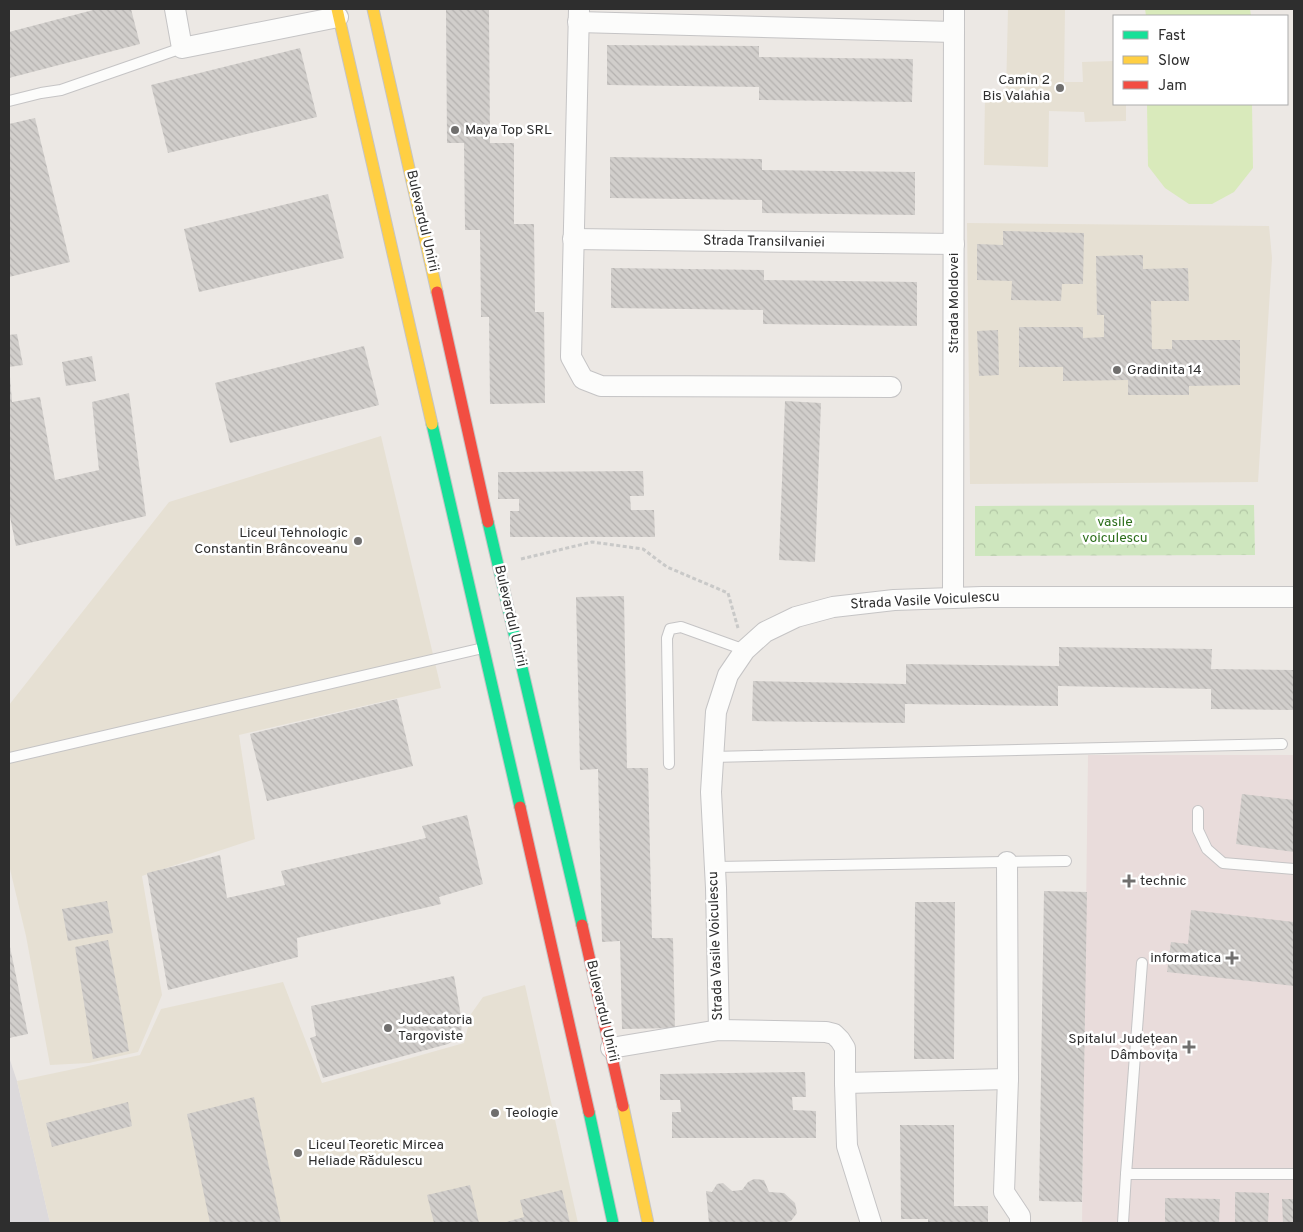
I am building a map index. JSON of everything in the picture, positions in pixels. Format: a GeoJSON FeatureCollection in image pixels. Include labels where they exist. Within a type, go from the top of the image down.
{"type":"FeatureCollection","features":[{"type":"Feature","properties":{"kind":"main road","name":"Bulevardul Unirii"},"geometry":{"type":"LineString","coordinates":[[371,10],[606,1049],[648,1223]]}},
{"type":"Feature","properties":{"kind":"main road"},"geometry":{"type":"LineString","coordinates":[[341,13],[483,648],[581,1055],[613,1223]]}},
{"type":"Feature","properties":{"kind":"street"},"geometry":{"type":"LineString","coordinates":[[174,9],[182,48],[341,13]]}},
{"type":"Feature","properties":{"kind":"street","name":"Strada Moldovei"},"geometry":{"type":"LineString","coordinates":[[953,598],[954,9]]}},
{"type":"Feature","properties":{"kind":"street"},"geometry":{"type":"LineString","coordinates":[[891,387],[601,386],[583,379],[571,357],[579,16],[954,32]]}},
{"type":"Feature","properties":{"kind":"street","name":"Strada Transilvaniei"},"geometry":{"type":"LineString","coordinates":[[573,239],[954,244]]}},
{"type":"Feature","properties":{"kind":"street","name":"Strada Vasile Voiculescu"},"geometry":{"type":"LineString","coordinates":[[719,1030],[711,792],[716,712],[728,675],[745,650],[765,632],[796,617],[833,607],[894,600],[1294,596]]}},
{"type":"Feature","properties":{"kind":"street"},"geometry":{"type":"LineString","coordinates":[[1007,862],[1008,1078],[1004,1192],[1020,1216],[1020,1223]]}},
{"type":"Feature","properties":{"kind":"street"},"geometry":{"type":"LineString","coordinates":[[606,1049],[719,1030],[826,1032],[834,1034],[845,1048],[847,1146],[871,1223]]}},
{"type":"Feature","properties":{"kind":"street"},"geometry":{"type":"LineString","coordinates":[[845,1083],[1008,1078]]}},
{"type":"Feature","properties":{"kind":"lane"},"geometry":{"type":"LineString","coordinates":[[9,101],[61,90],[182,48]]}},
{"type":"Feature","properties":{"kind":"lane"},"geometry":{"type":"LineString","coordinates":[[669,764],[666,638],[670,629],[681,627],[745,650]]}},
{"type":"Feature","properties":{"kind":"lane"},"geometry":{"type":"LineString","coordinates":[[9,758],[483,648]]}},
{"type":"Feature","properties":{"kind":"lane"},"geometry":{"type":"LineString","coordinates":[[712,757],[1282,744]]}},
{"type":"Feature","properties":{"kind":"lane"},"geometry":{"type":"LineString","coordinates":[[1198,811],[1198,830],[1207,849],[1223,863],[1294,869]]}},
{"type":"Feature","properties":{"kind":"lane"},"geometry":{"type":"LineString","coordinates":[[714,867],[1066,861]]}},
{"type":"Feature","properties":{"kind":"lane"},"geometry":{"type":"LineString","coordinates":[[1123,1223],[1142,963]]}},
{"type":"Feature","properties":{"kind":"lane"},"geometry":{"type":"LineString","coordinates":[[1126,1174],[1294,1174]]}},
{"type":"Feature","properties":{"kind":"path"},"geometry":{"type":"LineString","coordinates":[[513,561],[592,542],[643,549],[667,567],[728,594],[745,650]]}},
{"type":"Feature","properties":{"kind":"shaded area","name":"Camin 2 Bis Valahia"},"geometry":{"type":"Polygon","coordinates":[[[1008,9],[1065,9],[1064,82],[1083,82],[1082,62],[1113,61],[1113,105],[1126,105],[1126,121],[1085,122],[1084,112],[1049,111],[1048,167],[984,165],[985,94],[1006,94],[1008,9]]]}},
{"type":"Feature","properties":{"kind":"shaded area","name":"Gradinita 14"},"geometry":{"type":"Polygon","coordinates":[[[967,223],[1269,226],[1272,258],[1258,482],[970,484],[967,223]]]}},
{"type":"Feature","properties":{"kind":"shaded area"},"geometry":{"type":"Polygon","coordinates":[[[381,436],[441,688],[239,735],[255,839],[142,876],[162,995],[138,1052],[89,1063],[50,1065],[26,936],[9,865],[9,705],[169,502],[381,436]]]}},
{"type":"Feature","properties":{"kind":"shaded area","name":"Spitalul Județean Dâmbovița"},"geometry":{"type":"Polygon","coordinates":[[[1088,755],[1294,755],[1294,1223],[1082,1223],[1088,755]]]}},
{"type":"Feature","properties":{"kind":"shaded area","name":"Liceul Teoretic Mircea Heliade Rădulescu"},"geometry":{"type":"Polygon","coordinates":[[[283,982],[322,1083],[464,1043],[471,1014],[483,997],[525,985],[578,1223],[50,1223],[17,1081],[140,1055],[161,1009],[283,982]]]}},
{"type":"Feature","properties":{"kind":"shaded area"},"geometry":{"type":"Polygon","coordinates":[[[9,1057],[17,1081],[50,1223],[9,1223],[9,1057]]]}},
{"type":"Feature","properties":{"kind":"green space"},"geometry":{"type":"Polygon","coordinates":[[[1145,9],[1250,9],[1251,15],[1146,15],[1145,9]]]}},
{"type":"Feature","properties":{"kind":"green space"},"geometry":{"type":"Polygon","coordinates":[[[1147,105],[1252,105],[1253,168],[1234,192],[1212,204],[1189,204],[1165,188],[1148,166],[1147,105]]]}},
{"type":"Feature","properties":{"kind":"green space","name":"vasile voiculescu"},"geometry":{"type":"Polygon","coordinates":[[[1254,505],[1255,555],[975,556],[975,506],[1254,505]]]}},
{"type":"Feature","properties":{"kind":"building"},"geometry":{"type":"Polygon","coordinates":[[[97,9],[131,9],[140,44],[9,78],[9,32],[97,9]]]}},
{"type":"Feature","properties":{"kind":"building"},"geometry":{"type":"Polygon","coordinates":[[[446,9],[489,9],[490,143],[514,143],[514,224],[534,224],[535,312],[544,312],[545,403],[490,404],[489,317],[481,317],[480,230],[465,230],[464,143],[447,143],[446,9]]]}},
{"type":"Feature","properties":{"kind":"building"},"geometry":{"type":"Polygon","coordinates":[[[607,45],[759,46],[759,57],[913,59],[912,102],[759,100],[759,87],[607,85],[607,45]]]}},
{"type":"Feature","properties":{"kind":"building"},"geometry":{"type":"Polygon","coordinates":[[[300,48],[317,117],[168,153],[151,85],[300,48]]]}},
{"type":"Feature","properties":{"kind":"building"},"geometry":{"type":"Polygon","coordinates":[[[35,118],[70,262],[9,277],[9,124],[35,118]]]}},
{"type":"Feature","properties":{"kind":"building"},"geometry":{"type":"Polygon","coordinates":[[[610,157],[762,159],[762,170],[915,172],[915,215],[762,213],[762,200],[610,198],[610,157]]]}},
{"type":"Feature","properties":{"kind":"building"},"geometry":{"type":"Polygon","coordinates":[[[328,194],[344,258],[199,292],[184,229],[328,194]]]}},
{"type":"Feature","properties":{"kind":"building"},"geometry":{"type":"Polygon","coordinates":[[[1003,231],[1084,233],[1083,284],[1062,284],[1061,301],[1011,300],[1012,281],[977,280],[977,244],[1003,245],[1003,231]]]}},
{"type":"Feature","properties":{"kind":"building"},"geometry":{"type":"Polygon","coordinates":[[[1143,255],[1143,269],[1188,268],[1189,301],[1151,301],[1152,349],[1172,349],[1172,340],[1240,340],[1240,385],[1189,386],[1189,395],[1128,395],[1128,380],[1063,381],[1063,367],[1019,367],[1019,327],[1083,327],[1083,338],[1104,337],[1104,315],[1097,315],[1096,256],[1143,255]]]}},
{"type":"Feature","properties":{"kind":"building"},"geometry":{"type":"Polygon","coordinates":[[[611,268],[764,270],[764,280],[917,282],[917,326],[763,324],[763,310],[611,308],[611,268]]]}},
{"type":"Feature","properties":{"kind":"building"},"geometry":{"type":"Polygon","coordinates":[[[998,330],[999,375],[979,376],[977,331],[998,330]]]}},
{"type":"Feature","properties":{"kind":"building"},"geometry":{"type":"Polygon","coordinates":[[[17,334],[23,365],[9,367],[9,335],[17,334]]]}},
{"type":"Feature","properties":{"kind":"building"},"geometry":{"type":"Polygon","coordinates":[[[364,346],[379,405],[230,443],[215,383],[364,346]]]}},
{"type":"Feature","properties":{"kind":"building"},"geometry":{"type":"Polygon","coordinates":[[[92,356],[96,381],[66,386],[62,362],[92,356]]]}},
{"type":"Feature","properties":{"kind":"building"},"geometry":{"type":"Polygon","coordinates":[[[9,377],[12,402],[40,397],[55,480],[99,470],[92,402],[129,393],[146,516],[16,546],[9,512],[9,377]]]}},
{"type":"Feature","properties":{"kind":"building"},"geometry":{"type":"Polygon","coordinates":[[[785,401],[821,403],[815,562],[779,560],[785,401]]]}},
{"type":"Feature","properties":{"kind":"building"},"geometry":{"type":"Polygon","coordinates":[[[643,471],[644,496],[630,496],[631,510],[654,510],[655,537],[510,537],[510,511],[519,511],[519,499],[498,499],[498,472],[643,471]]]}},
{"type":"Feature","properties":{"kind":"building"},"geometry":{"type":"Polygon","coordinates":[[[624,596],[627,768],[648,768],[652,938],[673,938],[675,1028],[622,1029],[620,941],[602,942],[598,769],[580,770],[576,597],[624,596]]]}},
{"type":"Feature","properties":{"kind":"building"},"geometry":{"type":"Polygon","coordinates":[[[1059,647],[1212,649],[1211,669],[1294,670],[1294,710],[1211,709],[1211,689],[1058,686],[1058,706],[905,704],[905,723],[752,721],[753,681],[906,684],[906,664],[1059,666],[1059,647]]]}},
{"type":"Feature","properties":{"kind":"building"},"geometry":{"type":"Polygon","coordinates":[[[397,699],[413,766],[267,801],[250,734],[397,699]]]}},
{"type":"Feature","properties":{"kind":"building"},"geometry":{"type":"Polygon","coordinates":[[[1242,794],[1294,800],[1294,852],[1236,844],[1242,794]]]}},
{"type":"Feature","properties":{"kind":"building"},"geometry":{"type":"Polygon","coordinates":[[[467,815],[483,884],[439,897],[441,904],[297,938],[298,957],[168,990],[147,873],[220,855],[227,898],[285,885],[281,871],[426,838],[422,826],[467,815]]]}},
{"type":"Feature","properties":{"kind":"building"},"geometry":{"type":"Polygon","coordinates":[[[1044,891],[1087,892],[1082,1202],[1039,1201],[1044,891]]]}},
{"type":"Feature","properties":{"kind":"building"},"geometry":{"type":"Polygon","coordinates":[[[107,901],[113,933],[68,941],[62,909],[107,901]]]}},
{"type":"Feature","properties":{"kind":"building"},"geometry":{"type":"Polygon","coordinates":[[[915,902],[955,902],[954,1059],[914,1059],[915,902]]]}},
{"type":"Feature","properties":{"kind":"building","name":"informatica"},"geometry":{"type":"Polygon","coordinates":[[[1191,910],[1294,922],[1294,986],[1167,972],[1171,942],[1188,944],[1191,910]]]}},
{"type":"Feature","properties":{"kind":"building"},"geometry":{"type":"Polygon","coordinates":[[[108,940],[129,1051],[93,1059],[75,947],[108,940]]]}},
{"type":"Feature","properties":{"kind":"building"},"geometry":{"type":"Polygon","coordinates":[[[9,948],[28,1034],[9,1038],[9,948]]]}},
{"type":"Feature","properties":{"kind":"building","name":"Judecatoria Targoviste"},"geometry":{"type":"Polygon","coordinates":[[[454,976],[462,1022],[461,1035],[448,1044],[323,1078],[310,1038],[316,1036],[311,1006],[454,976]]]}},
{"type":"Feature","properties":{"kind":"building"},"geometry":{"type":"Polygon","coordinates":[[[805,1072],[806,1097],[792,1097],[793,1110],[816,1111],[816,1138],[672,1138],[672,1112],[681,1112],[680,1100],[660,1100],[660,1074],[805,1072]]]}},
{"type":"Feature","properties":{"kind":"building"},"geometry":{"type":"Polygon","coordinates":[[[254,1097],[281,1223],[210,1223],[187,1114],[254,1097]]]}},
{"type":"Feature","properties":{"kind":"building"},"geometry":{"type":"Polygon","coordinates":[[[128,1102],[132,1126],[52,1147],[46,1123],[128,1102]]]}},
{"type":"Feature","properties":{"kind":"building"},"geometry":{"type":"Polygon","coordinates":[[[900,1125],[954,1125],[954,1206],[988,1206],[988,1223],[928,1223],[928,1219],[901,1219],[900,1125]]]}},
{"type":"Feature","properties":{"kind":"building"},"geometry":{"type":"Polygon","coordinates":[[[754,1179],[764,1180],[769,1192],[784,1193],[795,1203],[797,1213],[791,1221],[781,1223],[709,1223],[706,1191],[712,1192],[717,1184],[723,1183],[732,1191],[742,1190],[748,1182],[754,1179]]]}},
{"type":"Feature","properties":{"kind":"building"},"geometry":{"type":"Polygon","coordinates":[[[470,1185],[479,1223],[434,1223],[427,1195],[470,1185]]]}},
{"type":"Feature","properties":{"kind":"building"},"geometry":{"type":"Polygon","coordinates":[[[562,1190],[570,1223],[503,1223],[524,1217],[520,1200],[562,1190]]]}},
{"type":"Feature","properties":{"kind":"building"},"geometry":{"type":"Polygon","coordinates":[[[1235,1192],[1269,1193],[1268,1223],[1235,1223],[1235,1192]]]}},
{"type":"Feature","properties":{"kind":"building"},"geometry":{"type":"Polygon","coordinates":[[[1165,1198],[1220,1199],[1219,1223],[1165,1223],[1165,1198]]]}},
{"type":"Feature","properties":{"kind":"building"},"geometry":{"type":"Polygon","coordinates":[[[1282,1199],[1294,1199],[1294,1223],[1283,1223],[1282,1199]]]}},
{"type":"Feature","properties":{"kind":"traffic: fast"},"geometry":{"type":"LineString","coordinates":[[432,424],[520,807]]}},
{"type":"Feature","properties":{"kind":"traffic: fast"},"geometry":{"type":"LineString","coordinates":[[488,522],[582,925]]}},
{"type":"Feature","properties":{"kind":"traffic: fast"},"geometry":{"type":"LineString","coordinates":[[589,1112],[613,1223]]}},
{"type":"Feature","properties":{"kind":"traffic: slow"},"geometry":{"type":"LineString","coordinates":[[337,9],[432,424]]}},
{"type":"Feature","properties":{"kind":"traffic: slow"},"geometry":{"type":"LineString","coordinates":[[373,9],[437,292]]}},
{"type":"Feature","properties":{"kind":"traffic: slow"},"geometry":{"type":"LineString","coordinates":[[623,1106],[648,1223]]}},
{"type":"Feature","properties":{"kind":"traffic: jam"},"geometry":{"type":"LineString","coordinates":[[437,292],[488,522]]}},
{"type":"Feature","properties":{"kind":"traffic: jam"},"geometry":{"type":"LineString","coordinates":[[520,807],[589,1112]]}},
{"type":"Feature","properties":{"kind":"traffic: jam"},"geometry":{"type":"LineString","coordinates":[[582,925],[623,1106]]}},
{"type":"Feature","properties":{"kind":"place","name":"Camin 2 Bis Valahia"},"geometry":{"type":"Point","coordinates":[1060,88]}},
{"type":"Feature","properties":{"kind":"place","name":"Maya Top SRL"},"geometry":{"type":"Point","coordinates":[455,130]}},
{"type":"Feature","properties":{"kind":"place","name":"Gradinita 14"},"geometry":{"type":"Point","coordinates":[1117,370]}},
{"type":"Feature","properties":{"kind":"place","name":"Liceul Tehnologic Constantin Brâncoveanu"},"geometry":{"type":"Point","coordinates":[358,541]}},
{"type":"Feature","properties":{"kind":"place","name":"technic"},"geometry":{"type":"Point","coordinates":[1129,881]}},
{"type":"Feature","properties":{"kind":"place","name":"informatica"},"geometry":{"type":"Point","coordinates":[1232,958]}},
{"type":"Feature","properties":{"kind":"place","name":"Judecatoria Targoviste"},"geometry":{"type":"Point","coordinates":[388,1028]}},
{"type":"Feature","properties":{"kind":"place","name":"Spitalul Județean Dâmbovița"},"geometry":{"type":"Point","coordinates":[1189,1047]}},
{"type":"Feature","properties":{"kind":"place","name":"Teologie"},"geometry":{"type":"Point","coordinates":[495,1113]}},
{"type":"Feature","properties":{"kind":"place","name":"Liceul Teoretic Mircea Heliade Rădulescu"},"geometry":{"type":"Point","coordinates":[298,1153]}}]}
